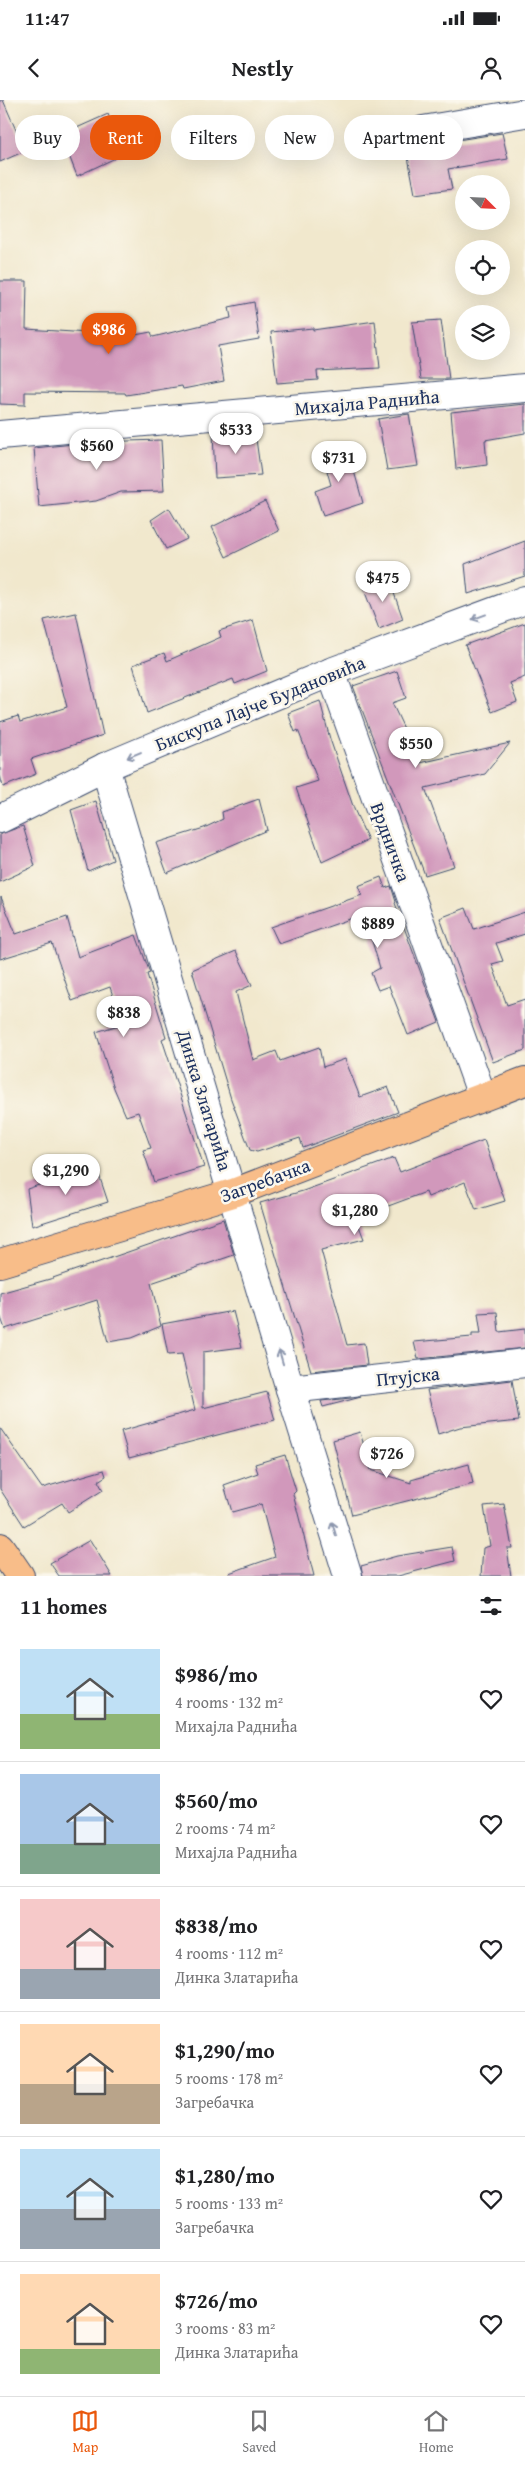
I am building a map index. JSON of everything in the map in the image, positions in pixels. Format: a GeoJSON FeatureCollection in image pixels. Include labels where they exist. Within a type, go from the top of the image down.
{"type":"FeatureCollection","features":[{"type":"Feature","properties":{"kind":"main road","name":"Загребачка"},"geometry":{"type":"LineString","coordinates":[[0,1264],[233,1193],[525,1081]]}},
{"type":"Feature","properties":{"kind":"main road"},"geometry":{"type":"LineString","coordinates":[[0,1547],[20,1576]]}},
{"type":"Feature","properties":{"kind":"street"},"geometry":{"type":"LineString","coordinates":[[463,124],[525,114]]}},
{"type":"Feature","properties":{"kind":"street","name":"Михајла Раднића"},"geometry":{"type":"LineString","coordinates":[[0,435],[525,388]]}},
{"type":"Feature","properties":{"kind":"street","name":"Бискупа Лајче Будановића"},"geometry":{"type":"LineString","coordinates":[[0,819],[105,767],[331,672],[525,600]]}},
{"type":"Feature","properties":{"kind":"street","name":"Врдничка"},"geometry":{"type":"LineString","coordinates":[[331,672],[482,1096]]}},
{"type":"Feature","properties":{"kind":"street","name":"Динка Златарића"},"geometry":{"type":"LineString","coordinates":[[105,767],[290,1389],[348,1576]]}},
{"type":"Feature","properties":{"kind":"street","name":"Птујска"},"geometry":{"type":"LineString","coordinates":[[290,1389],[525,1363]]}},
{"type":"Feature","properties":{"kind":"building"},"geometry":{"type":"Polygon","coordinates":[[[0,100],[3,100],[15,128],[15,155],[0,162],[0,100]]]}},
{"type":"Feature","properties":{"kind":"building"},"geometry":{"type":"Polygon","coordinates":[[[90,122],[90,160],[111,160],[77,176],[71,160],[80,160],[80,127],[90,122]]]}},
{"type":"Feature","properties":{"kind":"building"},"geometry":{"type":"Polygon","coordinates":[[[502,133],[508,159],[448,169],[452,189],[415,194],[409,160],[463,160],[463,139],[502,133]]]}},
{"type":"Feature","properties":{"kind":"building"},"geometry":{"type":"Polygon","coordinates":[[[0,281],[27,281],[26,329],[104,334],[104,341],[151,332],[153,337],[231,318],[229,307],[254,302],[259,339],[218,346],[224,381],[183,389],[182,386],[126,395],[125,393],[25,392],[25,405],[0,404],[0,281]]]}},
{"type":"Feature","properties":{"kind":"building"},"geometry":{"type":"Polygon","coordinates":[[[441,320],[449,379],[421,379],[412,322],[441,320]]]}},
{"type":"Feature","properties":{"kind":"building"},"geometry":{"type":"Polygon","coordinates":[[[375,321],[380,368],[317,371],[318,380],[277,383],[271,332],[313,328],[313,330],[375,321]]]}},
{"type":"Feature","properties":{"kind":"building"},"geometry":{"type":"Polygon","coordinates":[[[525,404],[525,433],[485,440],[487,465],[456,469],[451,412],[525,404]]]}},
{"type":"Feature","properties":{"kind":"building"},"geometry":{"type":"Polygon","coordinates":[[[409,414],[418,466],[387,470],[378,419],[409,414]]]}},
{"type":"Feature","properties":{"kind":"building"},"geometry":{"type":"Polygon","coordinates":[[[255,432],[261,475],[215,478],[213,433],[255,432]]]}},
{"type":"Feature","properties":{"kind":"building"},"geometry":{"type":"Polygon","coordinates":[[[161,440],[164,491],[121,492],[96,501],[39,507],[34,448],[94,442],[161,440]]]}},
{"type":"Feature","properties":{"kind":"building"},"geometry":{"type":"Polygon","coordinates":[[[347,446],[363,503],[323,516],[315,491],[331,485],[327,471],[330,470],[327,470],[322,454],[347,446]]]}},
{"type":"Feature","properties":{"kind":"building"},"geometry":{"type":"Polygon","coordinates":[[[265,501],[279,531],[226,557],[212,527],[265,501]]]}},
{"type":"Feature","properties":{"kind":"building"},"geometry":{"type":"Polygon","coordinates":[[[169,508],[187,539],[166,549],[151,520],[169,508]]]}},
{"type":"Feature","properties":{"kind":"building"},"geometry":{"type":"Polygon","coordinates":[[[525,541],[525,576],[468,594],[465,564],[525,541]]]}},
{"type":"Feature","properties":{"kind":"building"},"geometry":{"type":"Polygon","coordinates":[[[388,576],[403,619],[379,629],[363,587],[388,576]]]}},
{"type":"Feature","properties":{"kind":"building"},"geometry":{"type":"Polygon","coordinates":[[[76,613],[103,735],[31,759],[36,774],[3,787],[0,775],[0,722],[18,716],[20,722],[67,707],[44,620],[76,613]]]}},
{"type":"Feature","properties":{"kind":"building"},"geometry":{"type":"Polygon","coordinates":[[[253,620],[267,671],[235,684],[233,679],[147,713],[133,665],[164,653],[167,661],[221,637],[219,631],[253,620]]]}},
{"type":"Feature","properties":{"kind":"building"},"geometry":{"type":"Polygon","coordinates":[[[525,623],[525,677],[510,683],[517,702],[492,712],[465,645],[525,623]]]}},
{"type":"Feature","properties":{"kind":"building"},"geometry":{"type":"Polygon","coordinates":[[[397,671],[406,698],[392,703],[420,763],[510,743],[485,774],[425,788],[454,866],[425,875],[353,686],[397,671]]]}},
{"type":"Feature","properties":{"kind":"building"},"geometry":{"type":"Polygon","coordinates":[[[320,701],[330,739],[354,809],[368,840],[322,862],[296,788],[318,781],[298,730],[295,732],[288,713],[320,701]]]}},
{"type":"Feature","properties":{"kind":"building"},"geometry":{"type":"Polygon","coordinates":[[[259,799],[267,830],[167,873],[156,843],[204,828],[223,819],[222,812],[259,799]]]}},
{"type":"Feature","properties":{"kind":"building"},"geometry":{"type":"Polygon","coordinates":[[[96,801],[113,860],[88,871],[71,810],[96,801]]]}},
{"type":"Feature","properties":{"kind":"building"},"geometry":{"type":"Polygon","coordinates":[[[23,826],[35,866],[0,882],[0,834],[23,826]]]}},
{"type":"Feature","properties":{"kind":"building"},"geometry":{"type":"Polygon","coordinates":[[[381,877],[385,888],[391,886],[395,903],[439,1022],[408,1035],[389,986],[378,990],[371,973],[380,968],[364,914],[279,944],[271,927],[362,895],[358,886],[381,877]]]}},
{"type":"Feature","properties":{"kind":"building"},"geometry":{"type":"Polygon","coordinates":[[[1,897],[16,934],[67,917],[78,957],[136,935],[150,973],[147,974],[166,1037],[162,1039],[204,1167],[154,1182],[143,1150],[151,1148],[138,1112],[126,1116],[114,1088],[96,1032],[122,1024],[110,987],[72,1001],[52,943],[0,959],[1,897]]]}},
{"type":"Feature","properties":{"kind":"building"},"geometry":{"type":"Polygon","coordinates":[[[466,908],[474,929],[525,912],[525,934],[496,943],[503,961],[492,964],[507,1005],[525,999],[525,1050],[493,1062],[440,918],[466,908]]]}},
{"type":"Feature","properties":{"kind":"building"},"geometry":{"type":"Polygon","coordinates":[[[236,951],[252,985],[236,992],[253,1060],[276,1051],[280,1061],[319,1047],[323,1067],[345,1059],[360,1097],[388,1087],[398,1112],[303,1148],[300,1138],[257,1152],[250,1150],[231,1099],[192,970],[236,951]]]}},
{"type":"Feature","properties":{"kind":"building"},"geometry":{"type":"Polygon","coordinates":[[[484,1140],[505,1201],[476,1210],[465,1182],[428,1197],[426,1192],[356,1218],[364,1239],[321,1250],[347,1345],[364,1343],[367,1365],[311,1371],[260,1203],[303,1191],[394,1158],[400,1172],[484,1140]]]}},
{"type":"Feature","properties":{"kind":"building"},"geometry":{"type":"Polygon","coordinates":[[[96,1166],[108,1202],[32,1226],[27,1189],[96,1166]]]}},
{"type":"Feature","properties":{"kind":"building"},"geometry":{"type":"Polygon","coordinates":[[[223,1219],[234,1255],[151,1283],[161,1326],[132,1338],[108,1342],[97,1300],[5,1329],[0,1315],[0,1293],[50,1279],[223,1219]]]}},
{"type":"Feature","properties":{"kind":"building"},"geometry":{"type":"Polygon","coordinates":[[[233,1311],[242,1347],[203,1352],[203,1408],[267,1392],[275,1420],[129,1458],[121,1431],[195,1410],[182,1354],[168,1355],[162,1324],[233,1311]]]}},
{"type":"Feature","properties":{"kind":"building"},"geometry":{"type":"Polygon","coordinates":[[[497,1312],[499,1332],[525,1329],[525,1348],[418,1359],[414,1342],[472,1337],[472,1334],[481,1334],[478,1313],[497,1312]]]}},
{"type":"Feature","properties":{"kind":"building"},"geometry":{"type":"Polygon","coordinates":[[[512,1380],[519,1421],[460,1427],[438,1434],[427,1390],[512,1380]]]}},
{"type":"Feature","properties":{"kind":"building"},"geometry":{"type":"Polygon","coordinates":[[[361,1397],[323,1407],[321,1401],[361,1397]]]}},
{"type":"Feature","properties":{"kind":"building"},"geometry":{"type":"Polygon","coordinates":[[[0,1428],[42,1488],[104,1470],[106,1476],[98,1481],[103,1490],[68,1512],[62,1503],[24,1526],[0,1489],[0,1428]]]}},
{"type":"Feature","properties":{"kind":"building"},"geometry":{"type":"Polygon","coordinates":[[[360,1432],[371,1470],[411,1483],[411,1480],[469,1464],[473,1484],[352,1515],[333,1440],[360,1432]]]}},
{"type":"Feature","properties":{"kind":"building"},"geometry":{"type":"Polygon","coordinates":[[[285,1455],[296,1491],[293,1494],[314,1576],[230,1576],[229,1573],[275,1557],[261,1504],[232,1512],[224,1485],[258,1473],[255,1464],[285,1455]]]}},
{"type":"Feature","properties":{"kind":"building"},"geometry":{"type":"Polygon","coordinates":[[[504,1504],[512,1548],[507,1548],[511,1576],[481,1576],[483,1548],[490,1546],[484,1506],[504,1504]]]}},
{"type":"Feature","properties":{"kind":"building"},"geometry":{"type":"Polygon","coordinates":[[[90,1540],[112,1576],[59,1576],[50,1563],[90,1540]]]}},
{"type":"Feature","properties":{"kind":"building"},"geometry":{"type":"Polygon","coordinates":[[[452,1547],[455,1561],[398,1576],[363,1576],[361,1566],[397,1556],[452,1547]]]}}]}
